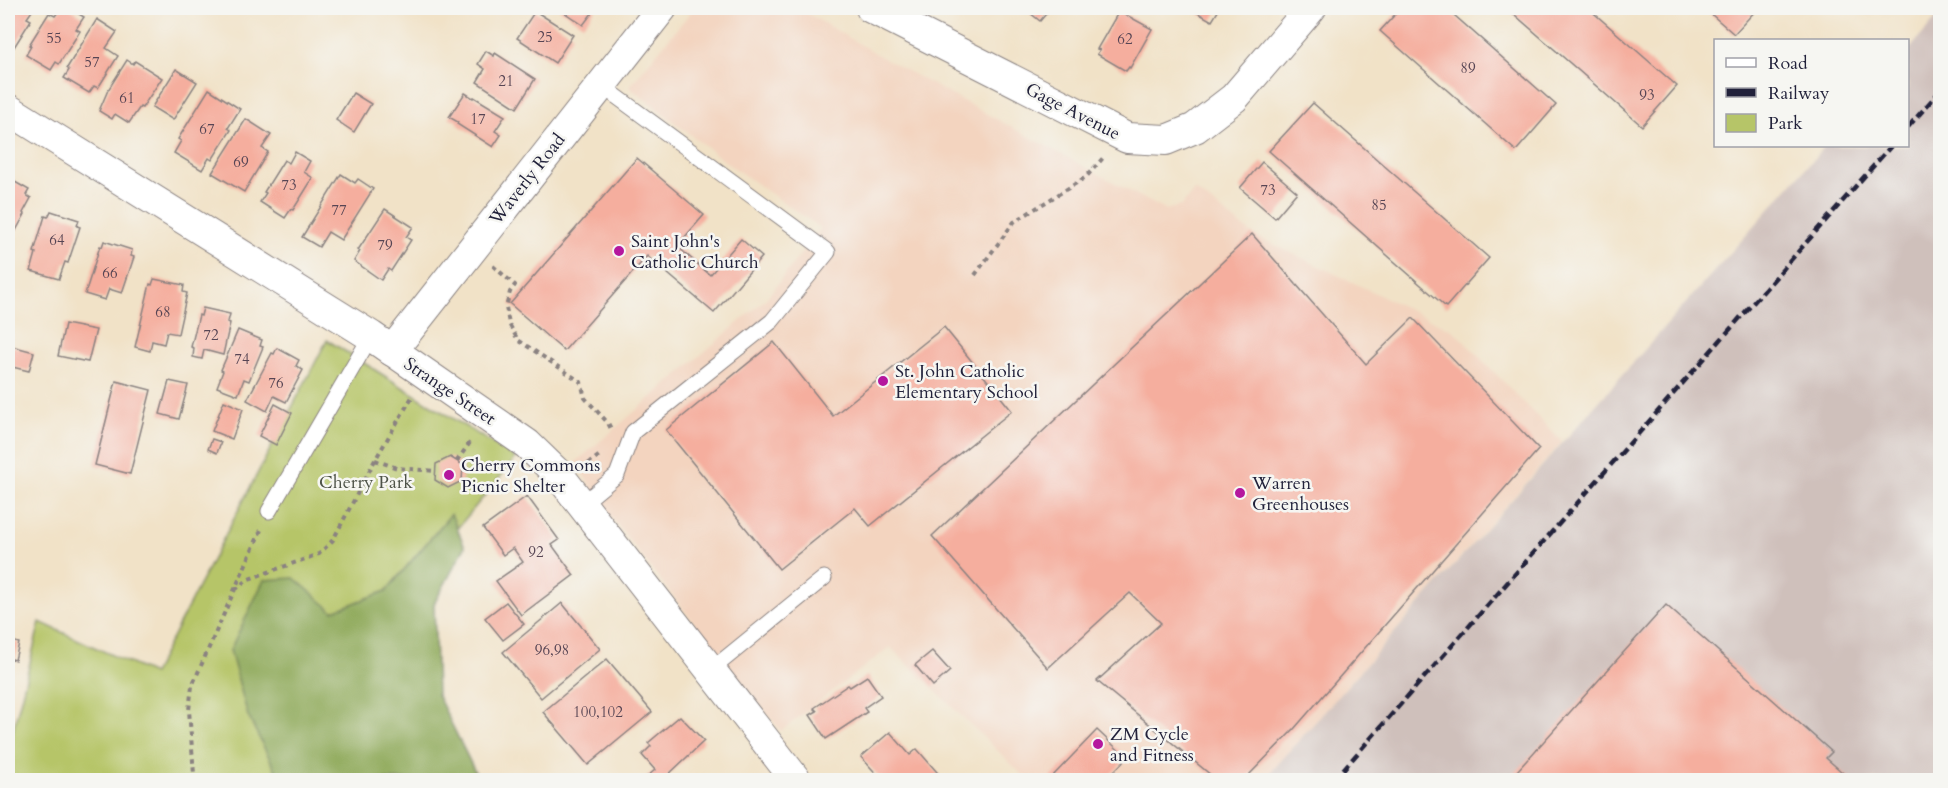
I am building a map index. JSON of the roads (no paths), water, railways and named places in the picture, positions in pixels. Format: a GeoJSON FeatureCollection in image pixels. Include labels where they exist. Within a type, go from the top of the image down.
{"type":"FeatureCollection","features":[{"type":"Feature","properties":{"kind":"street","name":"Waverly Road"},"geometry":{"type":"LineString","coordinates":[[381,344],[601,85],[662,8]]}},
{"type":"Feature","properties":{"kind":"street","name":"Gage Avenue"},"geometry":{"type":"LineString","coordinates":[[870,8],[1127,138],[1166,140],[1195,128],[1234,98],[1311,8]]}},
{"type":"Feature","properties":{"kind":"street","name":"Strange Street"},"geometry":{"type":"LineString","coordinates":[[8,109],[381,344],[527,444],[558,474],[796,780]]}},
{"type":"Feature","properties":{"kind":"lane"},"geometry":{"type":"LineString","coordinates":[[582,504],[617,475],[633,432],[772,321],[828,252],[601,85]]}},
{"type":"Feature","properties":{"kind":"lane"},"geometry":{"type":"LineString","coordinates":[[269,511],[381,344]]}},
{"type":"Feature","properties":{"kind":"lane"},"geometry":{"type":"LineString","coordinates":[[711,670],[824,578]]}},
{"type":"Feature","properties":{"kind":"railway"},"geometry":{"type":"LineString","coordinates":[[1909,126],[1940,91]]}},
{"type":"Feature","properties":{"kind":"railway"},"geometry":{"type":"LineString","coordinates":[[1334,780],[1890,147]]}},
{"type":"Feature","properties":{"kind":"place","name":"Saint John's Catholic Church"},"geometry":{"type":"Point","coordinates":[619,251]}},
{"type":"Feature","properties":{"kind":"place","name":"St. John Catholic Elementary School"},"geometry":{"type":"Point","coordinates":[883,381]}},
{"type":"Feature","properties":{"kind":"place","name":"Cherry Commons Picnic Shelter"},"geometry":{"type":"Point","coordinates":[449,475]}},
{"type":"Feature","properties":{"kind":"place","name":"Warren Greenhouses"},"geometry":{"type":"Point","coordinates":[1240,493]}},
{"type":"Feature","properties":{"kind":"place","name":"ZM Cycle and Fitness"},"geometry":{"type":"Point","coordinates":[1098,744]}},
{"type":"Feature","properties":{"kind":"park label","name":"Cherry Park"},"geometry":{"type":"Point","coordinates":[366,482]}}]}
